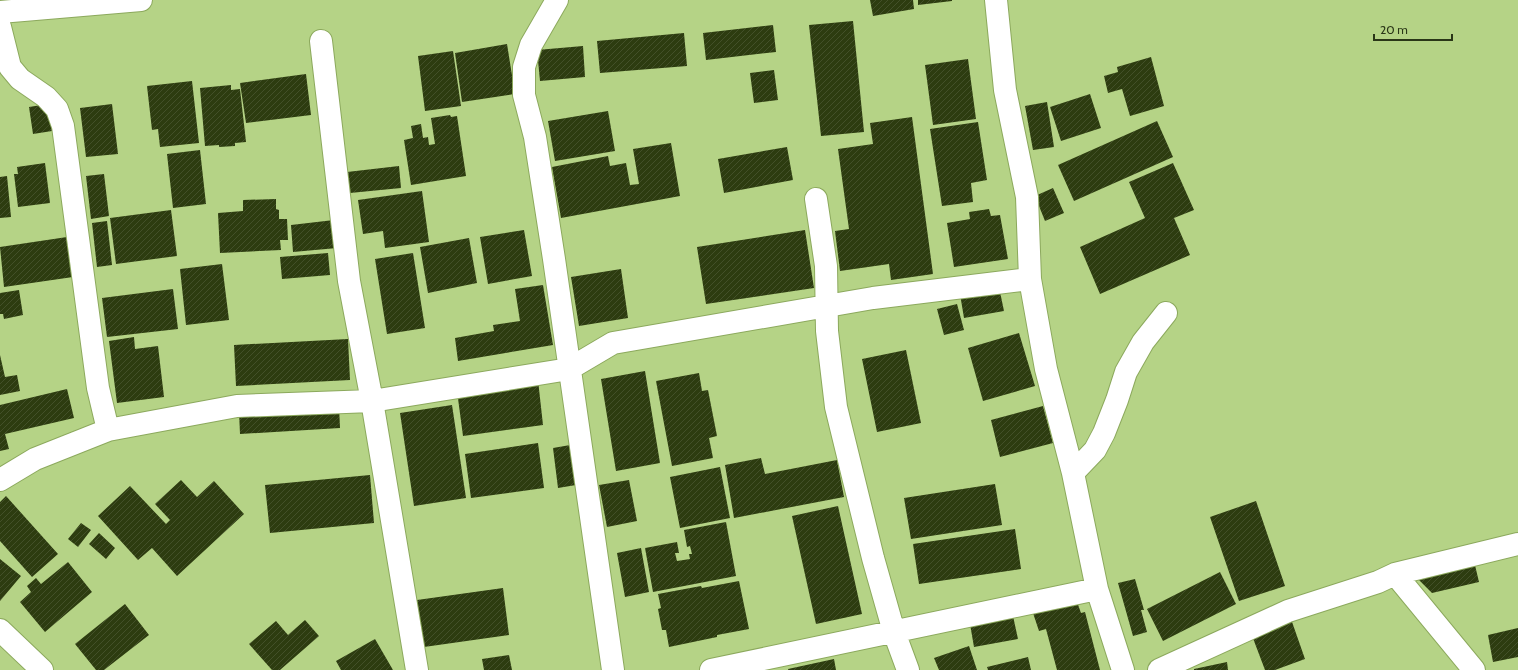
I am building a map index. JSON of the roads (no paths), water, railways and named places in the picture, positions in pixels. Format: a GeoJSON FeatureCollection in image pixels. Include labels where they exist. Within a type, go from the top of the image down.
{"type":"FeatureCollection","features":[{"type":"Feature","properties":{"kind":"street"},"geometry":{"type":"LineString","coordinates":[[0,12],[141,0]]}},
{"type":"Feature","properties":{"kind":"street"},"geometry":{"type":"LineString","coordinates":[[557,0],[530,46],[524,67],[524,95],[535,137],[554,259],[613,670]]}},
{"type":"Feature","properties":{"kind":"street"},"geometry":{"type":"LineString","coordinates":[[996,0],[1005,90],[1027,197],[1030,279],[1046,369],[1074,473],[1097,589],[1123,670]]}},
{"type":"Feature","properties":{"kind":"street"},"geometry":{"type":"LineString","coordinates":[[0,27],[10,67],[20,79],[46,97],[57,109],[63,126],[98,388],[108,430]]}},
{"type":"Feature","properties":{"kind":"street"},"geometry":{"type":"LineString","coordinates":[[322,41],[349,281],[372,401],[417,670]]}},
{"type":"Feature","properties":{"kind":"street"},"geometry":{"type":"LineString","coordinates":[[816,199],[826,266],[827,331],[836,407],[873,558],[894,632],[908,670]]}},
{"type":"Feature","properties":{"kind":"street"},"geometry":{"type":"LineString","coordinates":[[0,480],[35,459],[108,430],[237,406],[372,401],[569,369],[613,343],[872,298],[1030,279]]}},
{"type":"Feature","properties":{"kind":"street"},"geometry":{"type":"LineString","coordinates":[[1074,473],[1094,450],[1104,433],[1126,372],[1143,342],[1166,313]]}},
{"type":"Feature","properties":{"kind":"street"},"geometry":{"type":"LineString","coordinates":[[1159,670],[1288,611],[1378,582],[1395,574],[1518,544]]}},
{"type":"Feature","properties":{"kind":"street"},"geometry":{"type":"LineString","coordinates":[[1395,574],[1474,670]]}},
{"type":"Feature","properties":{"kind":"street"},"geometry":{"type":"LineString","coordinates":[[711,670],[1097,589]]}},
{"type":"Feature","properties":{"kind":"street"},"geometry":{"type":"LineString","coordinates":[[0,630],[42,670]]}}]}
